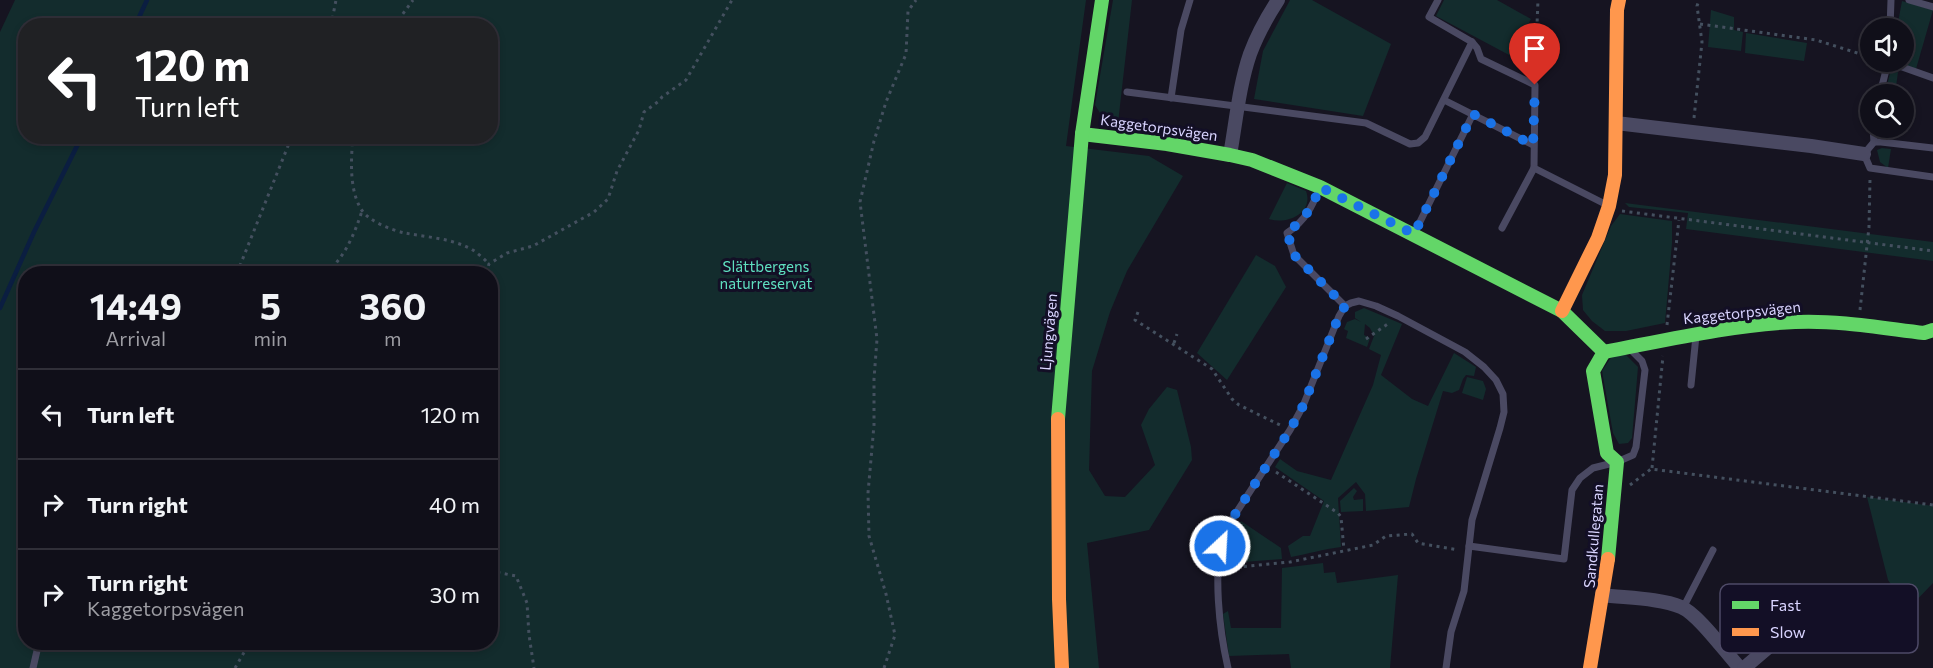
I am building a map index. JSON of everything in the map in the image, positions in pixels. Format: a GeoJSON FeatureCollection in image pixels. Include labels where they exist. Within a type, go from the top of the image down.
{"type":"FeatureCollection","features":[{"type":"Feature","properties":{"kind":"street","name":"Ljungvägen"},"geometry":{"type":"LineString","coordinates":[[1062,668],[1059,599],[1058,416],[1082,134],[1102,0]]}},
{"type":"Feature","properties":{"kind":"street","name":"Kaggetorpsvägen"},"geometry":{"type":"LineString","coordinates":[[1230,155],[1238,105],[1250,55],[1262,27],[1278,0]]}},
{"type":"Feature","properties":{"kind":"street"},"geometry":{"type":"LineString","coordinates":[[1562,311],[1598,238],[1609,206],[1615,175],[1619,0]]}},
{"type":"Feature","properties":{"kind":"street"},"geometry":{"type":"LineString","coordinates":[[1616,123],[1864,154]]}},
{"type":"Feature","properties":{"kind":"street","name":"Kaggetorpsvägen"},"geometry":{"type":"LineString","coordinates":[[1082,134],[1167,144],[1230,155],[1252,160],[1320,187],[1562,311],[1604,352],[1722,329],[1797,322],[1858,325],[1924,333],[1933,330]]}},
{"type":"Feature","properties":{"kind":"street"},"geometry":{"type":"LineString","coordinates":[[1604,352],[1593,371],[1607,453],[1617,462]]}},
{"type":"Feature","properties":{"kind":"street","name":"Sandkullegatan"},"geometry":{"type":"LineString","coordinates":[[1617,462],[1602,595],[1669,603],[1683,608],[1694,616],[1720,645]]}},
{"type":"Feature","properties":{"kind":"street"},"geometry":{"type":"LineString","coordinates":[[1590,668],[1602,595]]}},
{"type":"Feature","properties":{"kind":"street","name":"Sandkullegatan"},"geometry":{"type":"LineString","coordinates":[[1727,653],[1740,668]]}},
{"type":"Feature","properties":{"kind":"street"},"geometry":{"type":"LineString","coordinates":[[1744,668],[1762,653]]}},
{"type":"Feature","properties":{"kind":"lane"},"geometry":{"type":"LineString","coordinates":[[1171,98],[1181,30],[1190,0]]}},
{"type":"Feature","properties":{"kind":"lane"},"geometry":{"type":"LineString","coordinates":[[1438,0],[1429,17],[1472,42],[1481,59],[1535,85],[1534,168],[1502,228]]}},
{"type":"Feature","properties":{"kind":"lane"},"geometry":{"type":"LineString","coordinates":[[1890,18],[1891,0]]}},
{"type":"Feature","properties":{"kind":"lane"},"geometry":{"type":"LineString","coordinates":[[1909,0],[1933,7]]}},
{"type":"Feature","properties":{"kind":"lane","name":"Kaggetorpsvägen"},"geometry":{"type":"LineString","coordinates":[[1127,92],[1366,123],[1410,144],[1418,143],[1425,137],[1472,42]]}},
{"type":"Feature","properties":{"kind":"lane"},"geometry":{"type":"LineString","coordinates":[[1914,71],[1933,78]]}},
{"type":"Feature","properties":{"kind":"lane"},"geometry":{"type":"LineString","coordinates":[[1444,100],[1533,145]]}},
{"type":"Feature","properties":{"kind":"lane"},"geometry":{"type":"LineString","coordinates":[[1414,234],[1473,114]]}},
{"type":"Feature","properties":{"kind":"lane"},"geometry":{"type":"LineString","coordinates":[[1874,138],[1874,142]]}},
{"type":"Feature","properties":{"kind":"lane"},"geometry":{"type":"LineString","coordinates":[[1933,148],[1881,141],[1874,142],[1864,154],[1870,168],[1933,177]]}},
{"type":"Feature","properties":{"kind":"lane"},"geometry":{"type":"LineString","coordinates":[[1534,168],[1609,206]]}},
{"type":"Feature","properties":{"kind":"lane"},"geometry":{"type":"LineString","coordinates":[[1320,187],[1310,213],[1300,224],[1287,232],[1290,248],[1294,255],[1345,306]]}},
{"type":"Feature","properties":{"kind":"lane"},"geometry":{"type":"LineString","coordinates":[[1228,668],[1224,650],[1218,568],[1223,533],[1303,406],[1339,316],[1345,306],[1359,301],[1398,316],[1465,352],[1496,380],[1503,394],[1504,412],[1472,520],[1464,591],[1451,632],[1446,668]]}},
{"type":"Feature","properties":{"kind":"lane"},"geometry":{"type":"LineString","coordinates":[[1691,385],[1696,334]]}},
{"type":"Feature","properties":{"kind":"lane"},"geometry":{"type":"LineString","coordinates":[[1468,549],[1564,559],[1572,490],[1580,478],[1593,468],[1633,455],[1636,447],[1645,370],[1642,361],[1626,347]]}},
{"type":"Feature","properties":{"kind":"lane"},"geometry":{"type":"LineString","coordinates":[[1683,608],[1713,550]]}},
{"type":"Feature","properties":{"kind":"lane"},"geometry":{"type":"LineString","coordinates":[[33,668],[37,650]]}},
{"type":"Feature","properties":{"kind":"path"},"geometry":{"type":"LineString","coordinates":[[333,18],[336,0]]}},
{"type":"Feature","properties":{"kind":"path"},"geometry":{"type":"LineString","coordinates":[[400,18],[413,0]]}},
{"type":"Feature","properties":{"kind":"path"},"geometry":{"type":"LineString","coordinates":[[353,144],[352,173],[362,211],[377,222],[401,232],[437,238],[468,247],[489,264],[507,253],[533,246],[594,212],[608,199],[617,171],[639,130],[644,112],[686,80],[732,0]]}},
{"type":"Feature","properties":{"kind":"path"},"geometry":{"type":"LineString","coordinates":[[884,668],[895,635],[869,536],[868,493],[874,425],[877,339],[860,202],[885,102],[906,54],[908,11],[916,0]]}},
{"type":"Feature","properties":{"kind":"path"},"geometry":{"type":"LineString","coordinates":[[1535,85],[1538,0]]}},
{"type":"Feature","properties":{"kind":"path"},"geometry":{"type":"LineString","coordinates":[[1693,131],[1702,42],[1697,6],[1699,0]]}},
{"type":"Feature","properties":{"kind":"path"},"geometry":{"type":"LineString","coordinates":[[1700,24],[1816,40],[1860,54]]}},
{"type":"Feature","properties":{"kind":"path"},"geometry":{"type":"LineString","coordinates":[[240,266],[289,144]]}},
{"type":"Feature","properties":{"kind":"path"},"geometry":{"type":"LineString","coordinates":[[1858,325],[1868,243],[1870,168]]}},
{"type":"Feature","properties":{"kind":"path"},"geometry":{"type":"LineString","coordinates":[[1609,206],[1627,213],[1933,251]]}},
{"type":"Feature","properties":{"kind":"path"},"geometry":{"type":"LineString","coordinates":[[334,266],[339,262],[356,229],[362,211]]}},
{"type":"Feature","properties":{"kind":"path"},"geometry":{"type":"LineString","coordinates":[[1138,312],[1135,320],[1212,369],[1232,399],[1239,405],[1290,430]]}},
{"type":"Feature","properties":{"kind":"path"},"geometry":{"type":"LineString","coordinates":[[1366,339],[1398,316]]}},
{"type":"Feature","properties":{"kind":"path"},"geometry":{"type":"LineString","coordinates":[[1174,343],[1177,334]]}},
{"type":"Feature","properties":{"kind":"path"},"geometry":{"type":"LineString","coordinates":[[1267,466],[1338,513],[1341,517],[1344,550]]}},
{"type":"Feature","properties":{"kind":"path"},"geometry":{"type":"LineString","coordinates":[[1615,491],[1625,488],[1652,469],[1933,505]]}},
{"type":"Feature","properties":{"kind":"path"},"geometry":{"type":"LineString","coordinates":[[1218,568],[1290,562],[1372,545],[1386,536],[1412,534],[1418,543],[1468,549]]}},
{"type":"Feature","properties":{"kind":"path"},"geometry":{"type":"LineString","coordinates":[[498,573],[516,576],[527,603],[534,668]]}},
{"type":"Feature","properties":{"kind":"path"},"geometry":{"type":"LineString","coordinates":[[235,668],[245,650]]}},
{"type":"Feature","properties":{"kind":"green space","name":"Slättbergens naturreservat"},"geometry":{"type":"Polygon","coordinates":[[[15,0],[1086,0],[1066,146],[1149,156],[1183,176],[1127,271],[1110,312],[1092,371],[1089,470],[1105,496],[1125,497],[1155,465],[1141,425],[1149,409],[1167,387],[1177,390],[1192,460],[1149,530],[1087,543],[1099,668],[0,668],[0,32],[15,0]]]}},
{"type":"Feature","properties":{"kind":"green space"},"geometry":{"type":"Polygon","coordinates":[[[1113,0],[1132,0],[1118,123],[1110,123],[1095,105],[1113,0]]]}},
{"type":"Feature","properties":{"kind":"green space"},"geometry":{"type":"Polygon","coordinates":[[[1290,0],[1312,0],[1391,44],[1363,116],[1254,99],[1263,51],[1290,0]]]}},
{"type":"Feature","properties":{"kind":"green space"},"geometry":{"type":"Polygon","coordinates":[[[1444,0],[1497,0],[1531,19],[1511,56],[1436,16],[1444,0]]]}},
{"type":"Feature","properties":{"kind":"green space"},"geometry":{"type":"Polygon","coordinates":[[[1902,1],[1933,10],[1916,69],[1914,68],[1914,18],[1899,18],[1902,1]]]}},
{"type":"Feature","properties":{"kind":"green space"},"geometry":{"type":"Polygon","coordinates":[[[1711,10],[1734,17],[1734,30],[1743,32],[1741,51],[1708,47],[1711,10]]]}},
{"type":"Feature","properties":{"kind":"green space"},"geometry":{"type":"Polygon","coordinates":[[[1746,33],[1807,43],[1804,61],[1745,53],[1746,33]]]}},
{"type":"Feature","properties":{"kind":"green space"},"geometry":{"type":"Polygon","coordinates":[[[1898,72],[1896,84],[1887,84],[1890,73],[1898,72]]]}},
{"type":"Feature","properties":{"kind":"green space"},"geometry":{"type":"Polygon","coordinates":[[[1891,149],[1888,168],[1880,162],[1877,150],[1891,149]]]}},
{"type":"Feature","properties":{"kind":"green space"},"geometry":{"type":"Polygon","coordinates":[[[1287,183],[1306,191],[1306,206],[1303,211],[1291,219],[1269,219],[1287,183]]]}},
{"type":"Feature","properties":{"kind":"green space"},"geometry":{"type":"Polygon","coordinates":[[[1625,203],[1933,242],[1933,261],[1686,229],[1688,213],[1629,207],[1625,203]]]}},
{"type":"Feature","properties":{"kind":"green space"},"geometry":{"type":"Polygon","coordinates":[[[1620,214],[1672,221],[1665,323],[1626,331],[1605,331],[1583,310],[1582,295],[1611,226],[1620,214]]]}},
{"type":"Feature","properties":{"kind":"green space"},"geometry":{"type":"Polygon","coordinates":[[[1256,255],[1275,266],[1286,287],[1227,380],[1197,353],[1256,255]]]}},
{"type":"Feature","properties":{"kind":"green space"},"geometry":{"type":"Polygon","coordinates":[[[1364,308],[1402,324],[1381,375],[1412,399],[1428,406],[1454,353],[1476,367],[1474,376],[1466,375],[1459,390],[1452,393],[1443,391],[1409,507],[1366,511],[1365,494],[1356,482],[1338,498],[1341,547],[1291,557],[1288,546],[1303,536],[1310,536],[1324,501],[1275,467],[1280,459],[1297,471],[1331,480],[1373,385],[1381,355],[1369,349],[1374,336],[1365,324],[1364,335],[1370,338],[1367,347],[1346,338],[1348,331],[1344,329],[1347,322],[1355,319],[1361,322],[1355,318],[1355,312],[1364,308]]]}},
{"type":"Feature","properties":{"kind":"green space"},"geometry":{"type":"Polygon","coordinates":[[[1626,355],[1638,367],[1632,438],[1628,443],[1619,444],[1613,433],[1602,371],[1612,356],[1626,355]]]}},
{"type":"Feature","properties":{"kind":"green space"},"geometry":{"type":"Polygon","coordinates":[[[1467,377],[1483,381],[1486,389],[1483,400],[1462,393],[1467,377]]]}},
{"type":"Feature","properties":{"kind":"green space"},"geometry":{"type":"Polygon","coordinates":[[[1354,488],[1357,491],[1353,497],[1354,500],[1363,499],[1363,511],[1341,512],[1340,501],[1354,488]]]}},
{"type":"Feature","properties":{"kind":"green space"},"geometry":{"type":"Polygon","coordinates":[[[1867,497],[1933,506],[1933,583],[1918,599],[1918,584],[1891,584],[1867,497]]]}},
{"type":"Feature","properties":{"kind":"green space"},"geometry":{"type":"Polygon","coordinates":[[[1241,521],[1281,548],[1282,559],[1231,563],[1228,545],[1241,521]]]}},
{"type":"Feature","properties":{"kind":"green space"},"geometry":{"type":"Polygon","coordinates":[[[1323,563],[1324,573],[1335,572],[1337,583],[1398,575],[1390,668],[1291,668],[1289,654],[1229,656],[1223,614],[1228,611],[1231,628],[1281,628],[1282,568],[1323,563]]]}},
{"type":"Feature","properties":{"kind":"waterway"},"geometry":{"type":"LineString","coordinates":[[139,18],[147,0]]}},
{"type":"Feature","properties":{"kind":"waterway"},"geometry":{"type":"LineString","coordinates":[[19,266],[78,144]]}},
{"type":"Feature","properties":{"kind":"waterway"},"geometry":{"type":"LineString","coordinates":[[0,308],[18,268]]}},
{"type":"Feature","properties":{"kind":"traffic: fast"},"geometry":{"type":"LineString","coordinates":[[1058,419],[1082,134],[1102,0]]}},
{"type":"Feature","properties":{"kind":"traffic: fast"},"geometry":{"type":"LineString","coordinates":[[1082,134],[1167,144],[1252,160],[1320,187],[1562,311],[1604,352],[1593,371],[1607,453],[1617,462],[1608,559]]}},
{"type":"Feature","properties":{"kind":"traffic: fast"},"geometry":{"type":"LineString","coordinates":[[1604,352],[1723,330],[1795,322],[1844,323],[1924,333],[1933,330]]}},
{"type":"Feature","properties":{"kind":"traffic: slow"},"geometry":{"type":"LineString","coordinates":[[1562,311],[1598,238],[1609,206],[1615,175],[1619,0]]}},
{"type":"Feature","properties":{"kind":"traffic: slow"},"geometry":{"type":"LineString","coordinates":[[1058,419],[1059,599],[1062,668]]}},
{"type":"Feature","properties":{"kind":"traffic: slow"},"geometry":{"type":"LineString","coordinates":[[1590,668],[1608,559]]}},
{"type":"Feature","properties":{"kind":"route"},"geometry":{"type":"LineString","coordinates":[[1220,546],[1223,533],[1303,406],[1345,306],[1294,255],[1287,232],[1300,224],[1310,213],[1320,187],[1414,234],[1473,114],[1533,145],[1535,85]]}}]}
